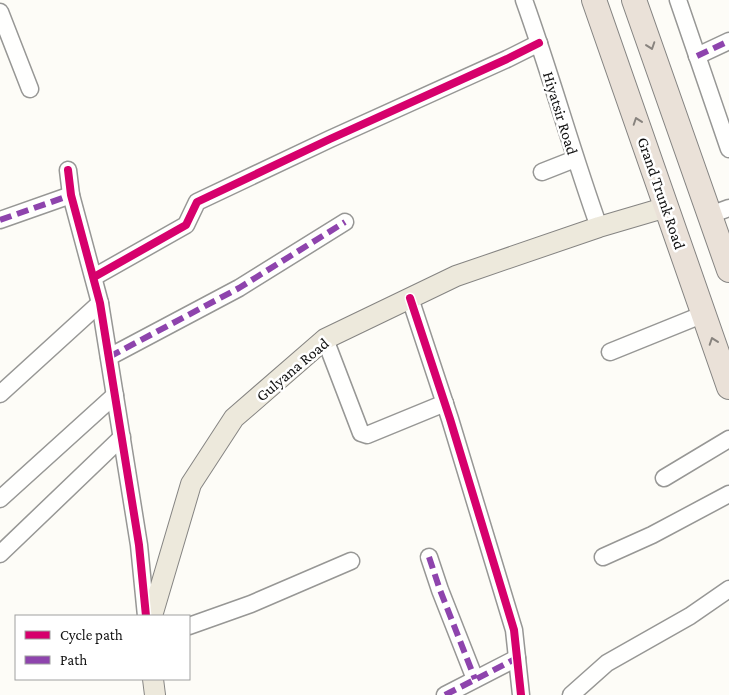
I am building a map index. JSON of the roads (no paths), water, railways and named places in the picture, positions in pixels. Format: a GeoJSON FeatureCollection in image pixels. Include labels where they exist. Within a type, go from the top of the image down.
{"type":"FeatureCollection","features":[{"type":"Feature","properties":{"kind":"highway","name":"Grand Trunk Road"},"geometry":{"type":"LineString","coordinates":[[594,0],[729,387]]}},
{"type":"Feature","properties":{"kind":"highway"},"geometry":{"type":"LineString","coordinates":[[634,0],[714,207],[729,270]]}},
{"type":"Feature","properties":{"kind":"highway"},"geometry":{"type":"LineString","coordinates":[[667,207],[714,207]]}},
{"type":"Feature","properties":{"kind":"main road","name":"Gulyana Road"},"geometry":{"type":"LineString","coordinates":[[152,615],[191,484],[234,418],[325,339],[456,276],[598,227],[667,207]]}},
{"type":"Feature","properties":{"kind":"main road"},"geometry":{"type":"LineString","coordinates":[[153,680],[155,695]]}},
{"type":"Feature","properties":{"kind":"street","name":"Hiyatsir Road"},"geometry":{"type":"LineString","coordinates":[[524,0],[598,227]]}},
{"type":"Feature","properties":{"kind":"street"},"geometry":{"type":"LineString","coordinates":[[678,0],[729,149]]}},
{"type":"Feature","properties":{"kind":"street"},"geometry":{"type":"LineString","coordinates":[[0,12],[30,89]]}},
{"type":"Feature","properties":{"kind":"street"},"geometry":{"type":"LineString","coordinates":[[697,56],[729,41]]}},
{"type":"Feature","properties":{"kind":"street"},"geometry":{"type":"LineString","coordinates":[[94,277],[186,225],[197,202],[539,43]]}},
{"type":"Feature","properties":{"kind":"street"},"geometry":{"type":"LineString","coordinates":[[542,172],[575,159]]}},
{"type":"Feature","properties":{"kind":"street"},"geometry":{"type":"LineString","coordinates":[[68,170],[71,194],[100,303],[139,545],[146,615]]}},
{"type":"Feature","properties":{"kind":"street"},"geometry":{"type":"LineString","coordinates":[[0,220],[71,194]]}},
{"type":"Feature","properties":{"kind":"street"},"geometry":{"type":"LineString","coordinates":[[108,357],[239,288],[345,222]]}},
{"type":"Feature","properties":{"kind":"street"},"geometry":{"type":"LineString","coordinates":[[410,298],[445,403],[514,630],[521,695]]}},
{"type":"Feature","properties":{"kind":"street"},"geometry":{"type":"LineString","coordinates":[[0,394],[100,303]]}},
{"type":"Feature","properties":{"kind":"street"},"geometry":{"type":"LineString","coordinates":[[610,352],[704,314]]}},
{"type":"Feature","properties":{"kind":"street"},"geometry":{"type":"LineString","coordinates":[[325,339],[361,433],[367,435],[445,403]]}},
{"type":"Feature","properties":{"kind":"street"},"geometry":{"type":"LineString","coordinates":[[0,499],[115,395]]}},
{"type":"Feature","properties":{"kind":"street"},"geometry":{"type":"LineString","coordinates":[[0,554],[122,437]]}},
{"type":"Feature","properties":{"kind":"street"},"geometry":{"type":"LineString","coordinates":[[664,478],[729,439]]}},
{"type":"Feature","properties":{"kind":"street"},"geometry":{"type":"LineString","coordinates":[[603,556],[652,535],[729,494]]}},
{"type":"Feature","properties":{"kind":"street"},"geometry":{"type":"LineString","coordinates":[[429,557],[440,590],[476,679]]}},
{"type":"Feature","properties":{"kind":"street"},"geometry":{"type":"LineString","coordinates":[[190,626],[251,604],[351,561]]}},
{"type":"Feature","properties":{"kind":"street"},"geometry":{"type":"LineString","coordinates":[[571,695],[607,663],[690,616],[729,589]]}},
{"type":"Feature","properties":{"kind":"street"},"geometry":{"type":"LineString","coordinates":[[445,695],[517,658]]}}]}
